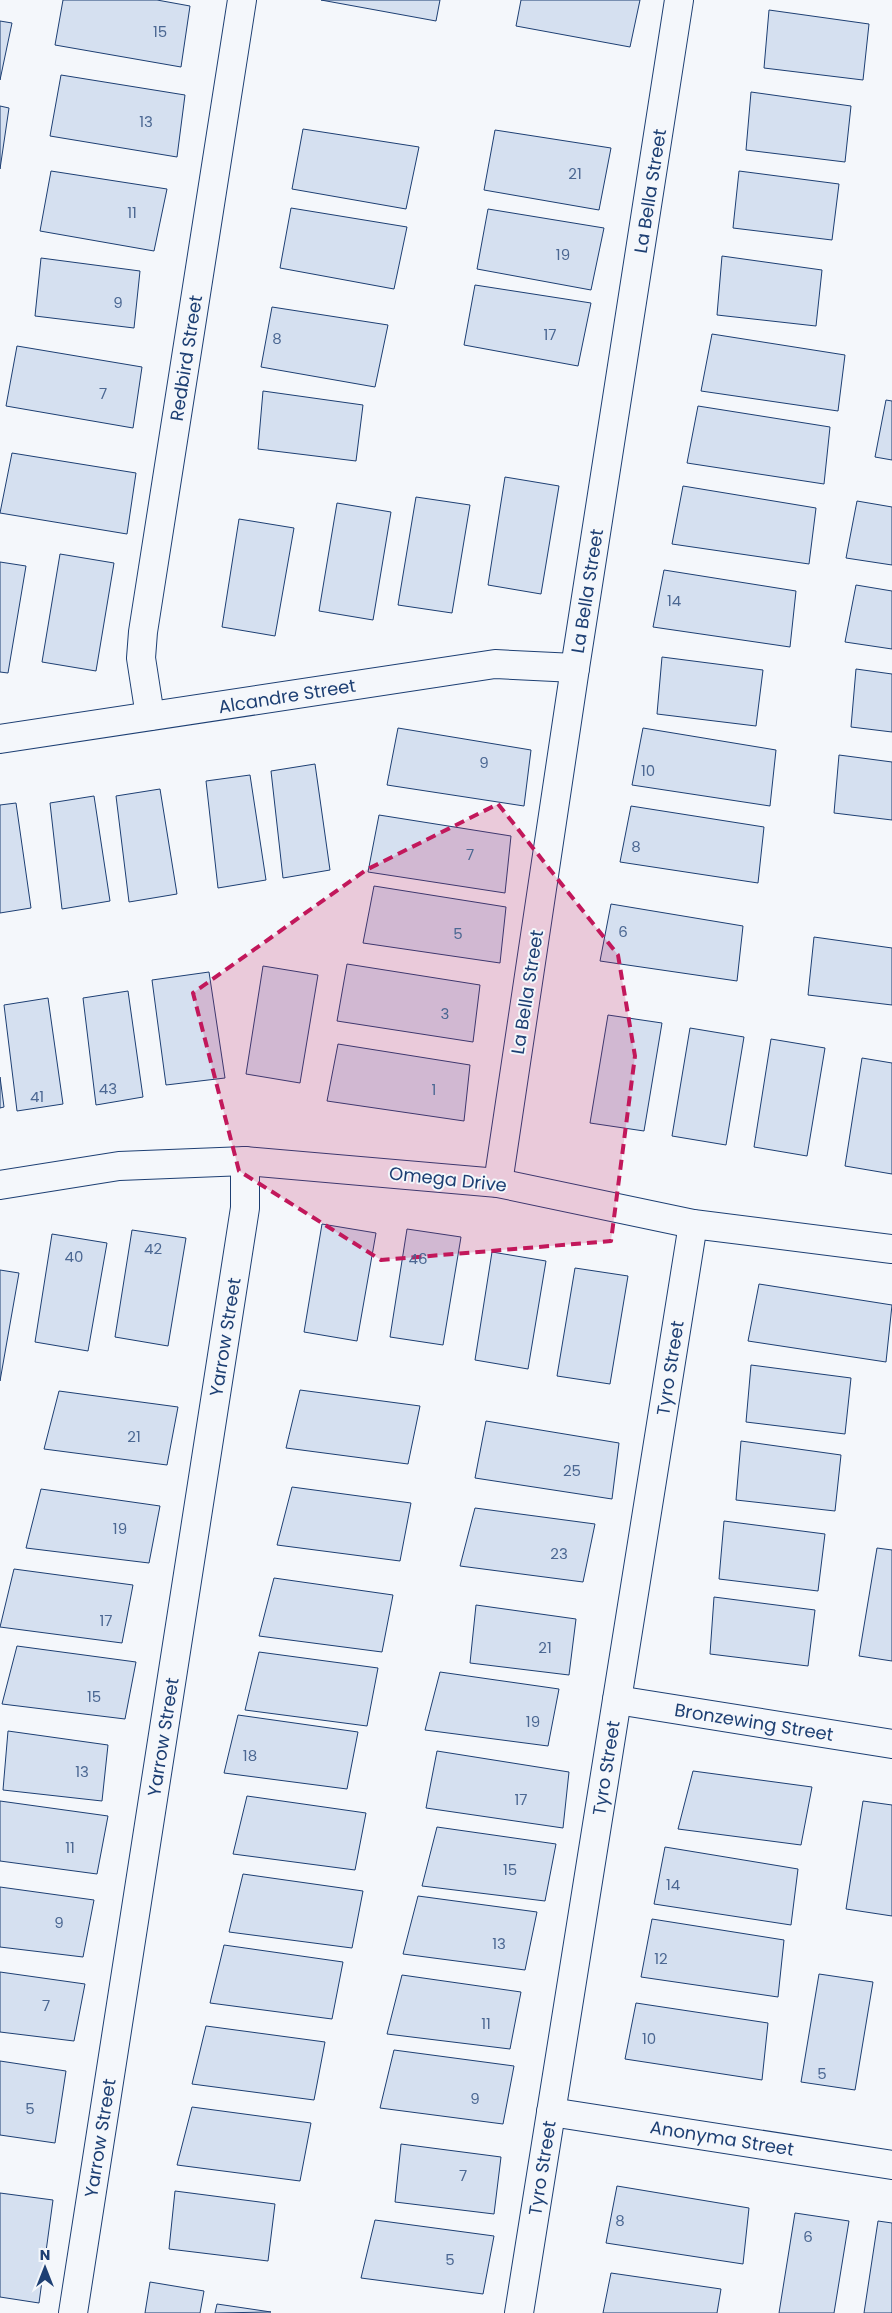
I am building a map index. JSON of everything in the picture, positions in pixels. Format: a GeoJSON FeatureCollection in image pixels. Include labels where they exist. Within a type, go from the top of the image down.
{"type":"FeatureCollection","features":[{"type":"Feature","properties":{"kind":"street","name":"Redbird Street"},"geometry":{"type":"LineString","coordinates":[[150,716],[141,658],[143,632],[242,0]]}},
{"type":"Feature","properties":{"kind":"street","name":"La Bella Street"},"geometry":{"type":"LineString","coordinates":[[498,1183],[575,668],[679,0]]}},
{"type":"Feature","properties":{"kind":"street","name":"Alcandre Street"},"geometry":{"type":"LineString","coordinates":[[0,739],[495,664],[575,668]]}},
{"type":"Feature","properties":{"kind":"street","name":"Omega Drive"},"geometry":{"type":"LineString","coordinates":[[0,1186],[119,1166],[245,1161],[498,1183],[693,1224],[892,1249]]}},
{"type":"Feature","properties":{"kind":"street","name":"Yarrow Street"},"geometry":{"type":"LineString","coordinates":[[73,2313],[245,1208],[245,1161]]}},
{"type":"Feature","properties":{"kind":"street","name":"Tyro Street"},"geometry":{"type":"LineString","coordinates":[[519,2313],[693,1224]]}},
{"type":"Feature","properties":{"kind":"street","name":"Bronzewing Street"},"geometry":{"type":"LineString","coordinates":[[617,1700],[892,1744]]}},
{"type":"Feature","properties":{"kind":"street","name":"Anonyma Street"},"geometry":{"type":"LineString","coordinates":[[551,2112],[892,2165]]}},
{"type":"Feature","properties":{"kind":"highlighted area"},"geometry":{"type":"Polygon","coordinates":[[[498,804],[618,955],[635,1056],[611,1241],[381,1260],[239,1171],[193,993],[366,870],[498,804]]]}},
{"type":"Feature","properties":{"kind":"building"},"geometry":{"type":"Polygon","coordinates":[[[63,0],[157,0],[190,6],[181,67],[55,45],[63,0]]]}},
{"type":"Feature","properties":{"kind":"building"},"geometry":{"type":"Polygon","coordinates":[[[321,0],[440,0],[436,21],[321,0]]]}},
{"type":"Feature","properties":{"kind":"building"},"geometry":{"type":"Polygon","coordinates":[[[521,0],[640,0],[630,47],[516,26],[521,0]]]}},
{"type":"Feature","properties":{"kind":"building"},"geometry":{"type":"Polygon","coordinates":[[[769,10],[869,24],[863,80],[764,68],[769,10]]]}},
{"type":"Feature","properties":{"kind":"building"},"geometry":{"type":"Polygon","coordinates":[[[0,21],[12,23],[0,80],[0,21]]]}},
{"type":"Feature","properties":{"kind":"building"},"geometry":{"type":"Polygon","coordinates":[[[61,75],[185,95],[177,157],[50,136],[61,75]]]}},
{"type":"Feature","properties":{"kind":"building"},"geometry":{"type":"Polygon","coordinates":[[[751,92],[851,106],[845,162],[746,150],[751,92]]]}},
{"type":"Feature","properties":{"kind":"building"},"geometry":{"type":"Polygon","coordinates":[[[0,106],[9,108],[0,169],[0,106]]]}},
{"type":"Feature","properties":{"kind":"building"},"geometry":{"type":"Polygon","coordinates":[[[303,129],[419,147],[406,209],[292,189],[303,129]]]}},
{"type":"Feature","properties":{"kind":"building"},"geometry":{"type":"Polygon","coordinates":[[[495,130],[611,148],[599,210],[484,190],[495,130]]]}},
{"type":"Feature","properties":{"kind":"building"},"geometry":{"type":"Polygon","coordinates":[[[51,171],[167,189],[154,251],[40,231],[51,171]]]}},
{"type":"Feature","properties":{"kind":"building"},"geometry":{"type":"Polygon","coordinates":[[[739,171],[839,184],[832,240],[733,228],[739,171]]]}},
{"type":"Feature","properties":{"kind":"building"},"geometry":{"type":"Polygon","coordinates":[[[291,208],[407,227],[394,289],[280,268],[291,208]]]}},
{"type":"Feature","properties":{"kind":"building"},"geometry":{"type":"Polygon","coordinates":[[[488,209],[604,228],[591,290],[477,269],[488,209]]]}},
{"type":"Feature","properties":{"kind":"building"},"geometry":{"type":"Polygon","coordinates":[[[722,256],[822,270],[816,326],[717,315],[722,256]]]}},
{"type":"Feature","properties":{"kind":"building"},"geometry":{"type":"Polygon","coordinates":[[[41,258],[140,271],[134,328],[35,316],[41,258]]]}},
{"type":"Feature","properties":{"kind":"building"},"geometry":{"type":"Polygon","coordinates":[[[475,285],[591,303],[578,366],[464,345],[475,285]]]}},
{"type":"Feature","properties":{"kind":"building"},"geometry":{"type":"Polygon","coordinates":[[[272,307],[388,325],[375,387],[261,367],[272,307]]]}},
{"type":"Feature","properties":{"kind":"building"},"geometry":{"type":"Polygon","coordinates":[[[712,334],[845,355],[838,411],[701,391],[712,334]]]}},
{"type":"Feature","properties":{"kind":"building"},"geometry":{"type":"Polygon","coordinates":[[[17,346],[142,367],[133,428],[6,406],[17,346]]]}},
{"type":"Feature","properties":{"kind":"building"},"geometry":{"type":"Polygon","coordinates":[[[263,391],[363,405],[356,461],[258,449],[263,391]]]}},
{"type":"Feature","properties":{"kind":"building"},"geometry":{"type":"Polygon","coordinates":[[[886,400],[892,401],[892,460],[875,457],[886,400]]]}},
{"type":"Feature","properties":{"kind":"building"},"geometry":{"type":"Polygon","coordinates":[[[698,406],[830,427],[824,484],[687,463],[698,406]]]}},
{"type":"Feature","properties":{"kind":"building"},"geometry":{"type":"Polygon","coordinates":[[[12,453],[136,473],[127,534],[0,513],[12,453]]]}},
{"type":"Feature","properties":{"kind":"building"},"geometry":{"type":"Polygon","coordinates":[[[505,477],[559,486],[541,594],[488,585],[505,477]]]}},
{"type":"Feature","properties":{"kind":"building"},"geometry":{"type":"Polygon","coordinates":[[[683,486],[816,508],[809,564],[672,544],[683,486]]]}},
{"type":"Feature","properties":{"kind":"building"},"geometry":{"type":"Polygon","coordinates":[[[416,497],[470,505],[452,613],[398,605],[416,497]]]}},
{"type":"Feature","properties":{"kind":"building"},"geometry":{"type":"Polygon","coordinates":[[[857,501],[892,507],[892,565],[846,558],[857,501]]]}},
{"type":"Feature","properties":{"kind":"building"},"geometry":{"type":"Polygon","coordinates":[[[337,503],[391,512],[373,620],[319,611],[337,503]]]}},
{"type":"Feature","properties":{"kind":"building"},"geometry":{"type":"Polygon","coordinates":[[[239,519],[294,528],[275,636],[222,627],[239,519]]]}},
{"type":"Feature","properties":{"kind":"building"},"geometry":{"type":"Polygon","coordinates":[[[60,554],[114,563],[96,671],[42,662],[60,554]]]}},
{"type":"Feature","properties":{"kind":"building"},"geometry":{"type":"Polygon","coordinates":[[[0,562],[26,566],[8,673],[0,672],[0,562]]]}},
{"type":"Feature","properties":{"kind":"building"},"geometry":{"type":"Polygon","coordinates":[[[664,570],[796,591],[790,647],[653,627],[664,570]]]}},
{"type":"Feature","properties":{"kind":"building"},"geometry":{"type":"Polygon","coordinates":[[[856,585],[892,591],[892,649],[845,642],[856,585]]]}},
{"type":"Feature","properties":{"kind":"building"},"geometry":{"type":"Polygon","coordinates":[[[662,657],[763,670],[756,726],[657,714],[662,657]]]}},
{"type":"Feature","properties":{"kind":"building"},"geometry":{"type":"Polygon","coordinates":[[[856,669],[892,674],[892,732],[851,727],[856,669]]]}},
{"type":"Feature","properties":{"kind":"building"},"geometry":{"type":"Polygon","coordinates":[[[398,728],[531,750],[524,806],[387,785],[398,728]]]}},
{"type":"Feature","properties":{"kind":"building"},"geometry":{"type":"Polygon","coordinates":[[[643,728],[776,750],[770,806],[632,785],[643,728]]]}},
{"type":"Feature","properties":{"kind":"building"},"geometry":{"type":"Polygon","coordinates":[[[839,755],[892,762],[892,820],[834,813],[839,755]]]}},
{"type":"Feature","properties":{"kind":"building"},"geometry":{"type":"Polygon","coordinates":[[[315,764],[330,870],[283,878],[271,771],[315,764]]]}},
{"type":"Feature","properties":{"kind":"building"},"geometry":{"type":"Polygon","coordinates":[[[250,775],[266,880],[218,888],[206,781],[250,775]]]}},
{"type":"Feature","properties":{"kind":"building"},"geometry":{"type":"Polygon","coordinates":[[[160,789],[177,894],[129,902],[116,796],[160,789]]]}},
{"type":"Feature","properties":{"kind":"building"},"geometry":{"type":"Polygon","coordinates":[[[94,796],[110,901],[62,909],[50,803],[94,796]]]}},
{"type":"Feature","properties":{"kind":"building"},"geometry":{"type":"Polygon","coordinates":[[[16,803],[31,908],[0,913],[0,805],[16,803]]]}},
{"type":"Feature","properties":{"kind":"building"},"geometry":{"type":"Polygon","coordinates":[[[631,806],[764,827],[758,883],[620,862],[631,806]]]}},
{"type":"Feature","properties":{"kind":"building"},"geometry":{"type":"Polygon","coordinates":[[[379,815],[511,836],[505,893],[368,872],[379,815]]]}},
{"type":"Feature","properties":{"kind":"building"},"geometry":{"type":"Polygon","coordinates":[[[374,886],[506,907],[500,963],[363,943],[374,886]]]}},
{"type":"Feature","properties":{"kind":"building"},"geometry":{"type":"Polygon","coordinates":[[[611,904],[743,926],[737,981],[600,961],[611,904]]]}},
{"type":"Feature","properties":{"kind":"building"},"geometry":{"type":"Polygon","coordinates":[[[814,937],[892,948],[892,1005],[808,995],[814,937]]]}},
{"type":"Feature","properties":{"kind":"building"},"geometry":{"type":"Polygon","coordinates":[[[347,964],[480,985],[473,1042],[337,1021],[347,964]]]}},
{"type":"Feature","properties":{"kind":"building"},"geometry":{"type":"Polygon","coordinates":[[[263,966],[318,975],[300,1083],[246,1074],[263,966]]]}},
{"type":"Feature","properties":{"kind":"building"},"geometry":{"type":"Polygon","coordinates":[[[209,972],[225,1078],[166,1085],[152,980],[209,972]]]}},
{"type":"Feature","properties":{"kind":"building"},"geometry":{"type":"Polygon","coordinates":[[[128,991],[143,1097],[96,1105],[83,998],[128,991]]]}},
{"type":"Feature","properties":{"kind":"building"},"geometry":{"type":"Polygon","coordinates":[[[48,998],[63,1104],[17,1111],[4,1005],[48,998]]]}},
{"type":"Feature","properties":{"kind":"building"},"geometry":{"type":"Polygon","coordinates":[[[608,1015],[662,1023],[644,1131],[590,1123],[608,1015]]]}},
{"type":"Feature","properties":{"kind":"building"},"geometry":{"type":"Polygon","coordinates":[[[690,1028],[744,1037],[726,1145],[672,1136],[690,1028]]]}},
{"type":"Feature","properties":{"kind":"building"},"geometry":{"type":"Polygon","coordinates":[[[771,1039],[825,1048],[807,1156],[754,1147],[771,1039]]]}},
{"type":"Feature","properties":{"kind":"building"},"geometry":{"type":"Polygon","coordinates":[[[338,1044],[470,1065],[464,1121],[327,1101],[338,1044]]]}},
{"type":"Feature","properties":{"kind":"building"},"geometry":{"type":"Polygon","coordinates":[[[862,1058],[892,1063],[892,1174],[845,1166],[862,1058]]]}},
{"type":"Feature","properties":{"kind":"building"},"geometry":{"type":"Polygon","coordinates":[[[0,1077],[4,1107],[0,1108],[0,1077]]]}},
{"type":"Feature","properties":{"kind":"building"},"geometry":{"type":"Polygon","coordinates":[[[322,1224],[376,1233],[357,1341],[304,1332],[322,1224]]]}},
{"type":"Feature","properties":{"kind":"building"},"geometry":{"type":"Polygon","coordinates":[[[407,1229],[461,1237],[443,1345],[390,1337],[407,1229]]]}},
{"type":"Feature","properties":{"kind":"building"},"geometry":{"type":"Polygon","coordinates":[[[132,1230],[186,1238],[168,1346],[115,1337],[132,1230]]]}},
{"type":"Feature","properties":{"kind":"building"},"geometry":{"type":"Polygon","coordinates":[[[52,1234],[107,1243],[88,1351],[35,1342],[52,1234]]]}},
{"type":"Feature","properties":{"kind":"building"},"geometry":{"type":"Polygon","coordinates":[[[492,1252],[546,1261],[528,1369],[475,1360],[492,1252]]]}},
{"type":"Feature","properties":{"kind":"building"},"geometry":{"type":"Polygon","coordinates":[[[575,1268],[628,1276],[610,1384],[557,1376],[575,1268]]]}},
{"type":"Feature","properties":{"kind":"building"},"geometry":{"type":"Polygon","coordinates":[[[0,1270],[19,1273],[0,1381],[0,1270]]]}},
{"type":"Feature","properties":{"kind":"building"},"geometry":{"type":"Polygon","coordinates":[[[759,1284],[892,1305],[886,1362],[748,1341],[759,1284]]]}},
{"type":"Feature","properties":{"kind":"building"},"geometry":{"type":"Polygon","coordinates":[[[751,1365],[851,1378],[845,1434],[746,1422],[751,1365]]]}},
{"type":"Feature","properties":{"kind":"building"},"geometry":{"type":"Polygon","coordinates":[[[300,1390],[420,1406],[408,1464],[286,1448],[300,1390]]]}},
{"type":"Feature","properties":{"kind":"building"},"geometry":{"type":"Polygon","coordinates":[[[59,1391],[178,1407],[167,1465],[44,1449],[59,1391]]]}},
{"type":"Feature","properties":{"kind":"building"},"geometry":{"type":"Polygon","coordinates":[[[486,1421],[619,1443],[612,1499],[475,1478],[486,1421]]]}},
{"type":"Feature","properties":{"kind":"building"},"geometry":{"type":"Polygon","coordinates":[[[741,1441],[841,1455],[835,1511],[736,1500],[741,1441]]]}},
{"type":"Feature","properties":{"kind":"building"},"geometry":{"type":"Polygon","coordinates":[[[292,1487],[411,1503],[400,1561],[277,1545],[292,1487]]]}},
{"type":"Feature","properties":{"kind":"building"},"geometry":{"type":"Polygon","coordinates":[[[41,1489],[160,1506],[149,1563],[26,1548],[41,1489]]]}},
{"type":"Feature","properties":{"kind":"building"},"geometry":{"type":"Polygon","coordinates":[[[475,1508],[595,1524],[583,1582],[460,1566],[475,1508]]]}},
{"type":"Feature","properties":{"kind":"building"},"geometry":{"type":"Polygon","coordinates":[[[724,1521],[825,1534],[818,1591],[719,1579],[724,1521]]]}},
{"type":"Feature","properties":{"kind":"building"},"geometry":{"type":"Polygon","coordinates":[[[877,1548],[892,1550],[892,1661],[859,1656],[877,1548]]]}},
{"type":"Feature","properties":{"kind":"building"},"geometry":{"type":"Polygon","coordinates":[[[14,1569],[133,1585],[122,1643],[0,1627],[14,1569]]]}},
{"type":"Feature","properties":{"kind":"building"},"geometry":{"type":"Polygon","coordinates":[[[274,1578],[393,1595],[382,1652],[259,1636],[274,1578]]]}},
{"type":"Feature","properties":{"kind":"building"},"geometry":{"type":"Polygon","coordinates":[[[714,1597],[815,1610],[808,1666],[710,1654],[714,1597]]]}},
{"type":"Feature","properties":{"kind":"building"},"geometry":{"type":"Polygon","coordinates":[[[476,1605],[576,1619],[569,1675],[470,1663],[476,1605]]]}},
{"type":"Feature","properties":{"kind":"building"},"geometry":{"type":"Polygon","coordinates":[[[17,1646],[136,1662],[125,1719],[2,1704],[17,1646]]]}},
{"type":"Feature","properties":{"kind":"building"},"geometry":{"type":"Polygon","coordinates":[[[259,1652],[378,1668],[367,1726],[245,1710],[259,1652]]]}},
{"type":"Feature","properties":{"kind":"building"},"geometry":{"type":"Polygon","coordinates":[[[440,1672],[559,1689],[548,1746],[425,1730],[440,1672]]]}},
{"type":"Feature","properties":{"kind":"building"},"geometry":{"type":"Polygon","coordinates":[[[238,1715],[358,1732],[347,1789],[224,1773],[238,1715]]]}},
{"type":"Feature","properties":{"kind":"building"},"geometry":{"type":"Polygon","coordinates":[[[8,1731],[108,1745],[102,1801],[3,1790],[8,1731]]]}},
{"type":"Feature","properties":{"kind":"building"},"geometry":{"type":"Polygon","coordinates":[[[437,1751],[569,1772],[563,1828],[426,1808],[437,1751]]]}},
{"type":"Feature","properties":{"kind":"building"},"geometry":{"type":"Polygon","coordinates":[[[693,1771],[812,1787],[801,1845],[678,1829],[693,1771]]]}},
{"type":"Feature","properties":{"kind":"building"},"geometry":{"type":"Polygon","coordinates":[[[247,1796],[366,1813],[355,1870],[233,1854],[247,1796]]]}},
{"type":"Feature","properties":{"kind":"building"},"geometry":{"type":"Polygon","coordinates":[[[0,1801],[108,1816],[97,1874],[0,1861],[0,1801]]]}},
{"type":"Feature","properties":{"kind":"building"},"geometry":{"type":"Polygon","coordinates":[[[863,1801],[892,1805],[892,1916],[846,1909],[863,1801]]]}},
{"type":"Feature","properties":{"kind":"building"},"geometry":{"type":"Polygon","coordinates":[[[437,1827],[556,1844],[545,1901],[422,1886],[437,1827]]]}},
{"type":"Feature","properties":{"kind":"building"},"geometry":{"type":"Polygon","coordinates":[[[665,1847],[798,1869],[791,1925],[654,1904],[665,1847]]]}},
{"type":"Feature","properties":{"kind":"building"},"geometry":{"type":"Polygon","coordinates":[[[243,1874],[363,1891],[352,1948],[229,1932],[243,1874]]]}},
{"type":"Feature","properties":{"kind":"building"},"geometry":{"type":"Polygon","coordinates":[[[0,1887],[94,1900],[83,1957],[0,1947],[0,1887]]]}},
{"type":"Feature","properties":{"kind":"building"},"geometry":{"type":"Polygon","coordinates":[[[418,1896],[537,1912],[525,1970],[403,1954],[418,1896]]]}},
{"type":"Feature","properties":{"kind":"building"},"geometry":{"type":"Polygon","coordinates":[[[652,1919],[784,1940],[778,1997],[641,1977],[652,1919]]]}},
{"type":"Feature","properties":{"kind":"building"},"geometry":{"type":"Polygon","coordinates":[[[224,1945],[343,1962],[332,2019],[210,2003],[224,1945]]]}},
{"type":"Feature","properties":{"kind":"building"},"geometry":{"type":"Polygon","coordinates":[[[0,1972],[85,1984],[74,2041],[0,2032],[0,1972]]]}},
{"type":"Feature","properties":{"kind":"building"},"geometry":{"type":"Polygon","coordinates":[[[819,1974],[873,1982],[855,2090],[801,2082],[819,1974]]]}},
{"type":"Feature","properties":{"kind":"building"},"geometry":{"type":"Polygon","coordinates":[[[402,1975],[521,1992],[510,2049],[387,2034],[402,1975]]]}},
{"type":"Feature","properties":{"kind":"building"},"geometry":{"type":"Polygon","coordinates":[[[636,2003],[768,2023],[762,2080],[625,2059],[636,2003]]]}},
{"type":"Feature","properties":{"kind":"building"},"geometry":{"type":"Polygon","coordinates":[[[206,2026],[325,2042],[314,2100],[192,2084],[206,2026]]]}},
{"type":"Feature","properties":{"kind":"building"},"geometry":{"type":"Polygon","coordinates":[[[394,2050],[514,2066],[503,2124],[380,2108],[394,2050]]]}},
{"type":"Feature","properties":{"kind":"building"},"geometry":{"type":"Polygon","coordinates":[[[0,2061],[66,2071],[55,2143],[0,2135],[0,2061]]]}},
{"type":"Feature","properties":{"kind":"building"},"geometry":{"type":"Polygon","coordinates":[[[192,2107],[311,2123],[300,2181],[177,2165],[192,2107]]]}},
{"type":"Feature","properties":{"kind":"building"},"geometry":{"type":"Polygon","coordinates":[[[401,2144],[501,2157],[494,2214],[395,2202],[401,2144]]]}},
{"type":"Feature","properties":{"kind":"building"},"geometry":{"type":"Polygon","coordinates":[[[617,2186],[749,2208],[743,2264],[606,2243],[617,2186]]]}},
{"type":"Feature","properties":{"kind":"building"},"geometry":{"type":"Polygon","coordinates":[[[175,2191],[275,2204],[268,2261],[169,2249],[175,2191]]]}},
{"type":"Feature","properties":{"kind":"building"},"geometry":{"type":"Polygon","coordinates":[[[0,2193],[53,2200],[39,2303],[0,2297],[0,2193]]]}},
{"type":"Feature","properties":{"kind":"building"},"geometry":{"type":"Polygon","coordinates":[[[795,2213],[849,2221],[834,2313],[779,2313],[795,2213]]]}},
{"type":"Feature","properties":{"kind":"building"},"geometry":{"type":"Polygon","coordinates":[[[375,2220],[494,2236],[483,2294],[361,2278],[375,2220]]]}},
{"type":"Feature","properties":{"kind":"building"},"geometry":{"type":"Polygon","coordinates":[[[878,2221],[892,2223],[892,2313],[864,2313],[878,2221]]]}},
{"type":"Feature","properties":{"kind":"building"},"geometry":{"type":"Polygon","coordinates":[[[611,2273],[721,2289],[717,2313],[603,2313],[611,2273]]]}},
{"type":"Feature","properties":{"kind":"building"},"geometry":{"type":"Polygon","coordinates":[[[150,2282],[204,2291],[200,2313],[145,2313],[150,2282]]]}},
{"type":"Feature","properties":{"kind":"building"},"geometry":{"type":"Polygon","coordinates":[[[217,2304],[271,2312],[215,2313],[217,2304]]]}}]}
